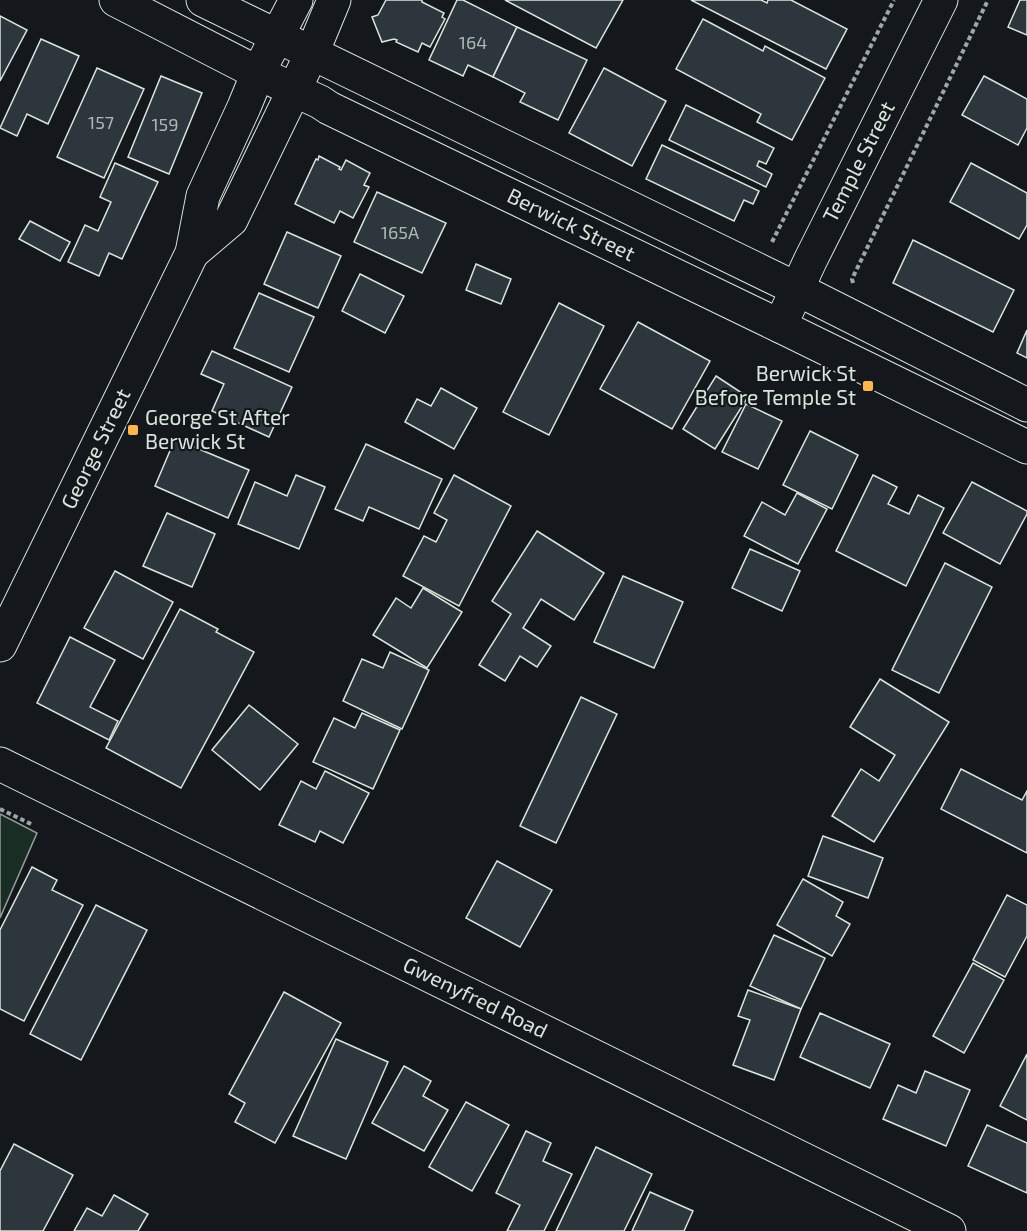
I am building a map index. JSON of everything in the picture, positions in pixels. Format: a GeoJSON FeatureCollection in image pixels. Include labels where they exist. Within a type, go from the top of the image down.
{"type":"FeatureCollection","features":[{"type":"Feature","properties":{"kind":"main road","name":"Berwick Street"},"geometry":{"type":"LineString","coordinates":[[116,0],[329,108],[1027,447]]}},
{"type":"Feature","properties":{"kind":"main road","name":"Berwick Street"},"geometry":{"type":"LineString","coordinates":[[203,0],[797,288],[1027,405]]}},
{"type":"Feature","properties":{"kind":"main road","name":"George Street"},"geometry":{"type":"LineString","coordinates":[[0,645],[192,253],[202,196],[258,73],[296,0]]}},
{"type":"Feature","properties":{"kind":"main road","name":"George Street"},"geometry":{"type":"LineString","coordinates":[[192,253],[231,220],[312,53],[334,0]]}},
{"type":"Feature","properties":{"kind":"main road","name":"Temple Street"},"geometry":{"type":"LineString","coordinates":[[780,326],[941,0]]}},
{"type":"Feature","properties":{"kind":"main road","name":"Gwenyfred Road"},"geometry":{"type":"LineString","coordinates":[[0,765],[949,1231]]}},
{"type":"Feature","properties":{"kind":"path"},"geometry":{"type":"LineString","coordinates":[[771,243],[894,0]]}},
{"type":"Feature","properties":{"kind":"path"},"geometry":{"type":"LineString","coordinates":[[854,288],[852,279],[988,0]]}},
{"type":"Feature","properties":{"kind":"path"},"geometry":{"type":"LineString","coordinates":[[0,809],[33,825]]}},
{"type":"Feature","properties":{"kind":"green space"},"geometry":{"type":"Polygon","coordinates":[[[0,814],[37,833],[0,918],[0,814]]]}},
{"type":"Feature","properties":{"kind":"building"},"geometry":{"type":"Polygon","coordinates":[[[386,0],[422,0],[444,13],[442,17],[445,19],[430,47],[422,43],[418,52],[394,39],[382,42],[372,17],[378,15],[386,0]]]}},
{"type":"Feature","properties":{"kind":"building"},"geometry":{"type":"Polygon","coordinates":[[[457,0],[463,0],[517,27],[493,77],[468,65],[463,76],[429,60],[457,0]]]}},
{"type":"Feature","properties":{"kind":"building"},"geometry":{"type":"Polygon","coordinates":[[[505,0],[623,0],[596,48],[505,0]]]}},
{"type":"Feature","properties":{"kind":"building"},"geometry":{"type":"Polygon","coordinates":[[[691,0],[761,0],[767,3],[768,0],[791,0],[847,29],[826,69],[691,0]]]}},
{"type":"Feature","properties":{"kind":"building"},"geometry":{"type":"Polygon","coordinates":[[[1020,0],[1027,0],[1027,35],[1008,27],[1020,0]]]}},
{"type":"Feature","properties":{"kind":"building"},"geometry":{"type":"Polygon","coordinates":[[[0,16],[27,30],[0,81],[0,16]]]}},
{"type":"Feature","properties":{"kind":"building"},"geometry":{"type":"Polygon","coordinates":[[[703,19],[763,51],[765,46],[825,78],[792,140],[757,122],[761,114],[676,69],[703,19]]]}},
{"type":"Feature","properties":{"kind":"building"},"geometry":{"type":"Polygon","coordinates":[[[517,27],[587,60],[558,120],[520,102],[525,93],[493,77],[517,27]]]}},
{"type":"Feature","properties":{"kind":"building"},"geometry":{"type":"Polygon","coordinates":[[[41,39],[79,56],[48,124],[27,114],[17,136],[0,128],[41,39]]]}},
{"type":"Feature","properties":{"kind":"building"},"geometry":{"type":"Polygon","coordinates":[[[97,68],[144,89],[104,178],[57,157],[97,68]]]}},
{"type":"Feature","properties":{"kind":"building"},"geometry":{"type":"Polygon","coordinates":[[[604,68],[666,101],[632,166],[569,133],[604,68]]]}},
{"type":"Feature","properties":{"kind":"building"},"geometry":{"type":"Polygon","coordinates":[[[161,76],[202,93],[169,174],[128,157],[161,76]]]}},
{"type":"Feature","properties":{"kind":"building"},"geometry":{"type":"Polygon","coordinates":[[[984,76],[1027,99],[1027,128],[1018,145],[962,115],[984,76]]]}},
{"type":"Feature","properties":{"kind":"building"},"geometry":{"type":"Polygon","coordinates":[[[686,105],[774,148],[766,164],[759,161],[757,166],[772,174],[766,187],[669,140],[686,105]]]}},
{"type":"Feature","properties":{"kind":"building"},"geometry":{"type":"Polygon","coordinates":[[[662,145],[759,191],[753,204],[744,200],[734,221],[646,179],[662,145]]]}},
{"type":"Feature","properties":{"kind":"building"},"geometry":{"type":"Polygon","coordinates":[[[319,156],[340,167],[341,170],[346,160],[370,173],[364,185],[369,187],[353,218],[340,211],[334,223],[295,204],[319,156]]]}},
{"type":"Feature","properties":{"kind":"building"},"geometry":{"type":"Polygon","coordinates":[[[115,163],[158,182],[122,259],[109,253],[99,276],[68,262],[85,225],[98,231],[111,202],[100,197],[115,163]]]}},
{"type":"Feature","properties":{"kind":"building"},"geometry":{"type":"Polygon","coordinates":[[[971,163],[1027,193],[1027,225],[1019,239],[950,202],[971,163]]]}},
{"type":"Feature","properties":{"kind":"building"},"geometry":{"type":"Polygon","coordinates":[[[377,192],[446,223],[422,273],[354,242],[377,192]]]}},
{"type":"Feature","properties":{"kind":"building"},"geometry":{"type":"Polygon","coordinates":[[[30,221],[70,242],[60,261],[19,239],[30,221]]]}},
{"type":"Feature","properties":{"kind":"building"},"geometry":{"type":"Polygon","coordinates":[[[287,232],[341,256],[318,308],[264,284],[287,232]]]}},
{"type":"Feature","properties":{"kind":"building"},"geometry":{"type":"Polygon","coordinates":[[[913,240],[1014,290],[993,332],[893,283],[913,240]]]}},
{"type":"Feature","properties":{"kind":"building"},"geometry":{"type":"Polygon","coordinates":[[[476,264],[511,279],[501,304],[466,290],[476,264]]]}},
{"type":"Feature","properties":{"kind":"building"},"geometry":{"type":"Polygon","coordinates":[[[360,274],[404,296],[385,333],[342,311],[360,274]]]}},
{"type":"Feature","properties":{"kind":"building"},"geometry":{"type":"Polygon","coordinates":[[[259,293],[314,317],[289,372],[234,348],[259,293]]]}},
{"type":"Feature","properties":{"kind":"building"},"geometry":{"type":"Polygon","coordinates":[[[559,303],[604,326],[549,435],[503,412],[559,303]]]}},
{"type":"Feature","properties":{"kind":"building"},"geometry":{"type":"Polygon","coordinates":[[[638,322],[710,361],[672,429],[600,389],[638,322]]]}},
{"type":"Feature","properties":{"kind":"building"},"geometry":{"type":"Polygon","coordinates":[[[1027,330],[1027,358],[1017,353],[1027,330]]]}},
{"type":"Feature","properties":{"kind":"building"},"geometry":{"type":"Polygon","coordinates":[[[212,351],[292,387],[269,437],[212,411],[224,384],[201,374],[212,351]]]}},
{"type":"Feature","properties":{"kind":"building"},"geometry":{"type":"Polygon","coordinates":[[[716,376],[748,397],[715,449],[683,429],[716,376]]]}},
{"type":"Feature","properties":{"kind":"building"},"geometry":{"type":"Polygon","coordinates":[[[441,388],[477,408],[454,449],[405,422],[417,399],[431,406],[441,388]]]}},
{"type":"Feature","properties":{"kind":"building"},"geometry":{"type":"Polygon","coordinates":[[[746,404],[782,421],[758,469],[722,452],[746,404]]]}},
{"type":"Feature","properties":{"kind":"building"},"geometry":{"type":"Polygon","coordinates":[[[810,431],[858,455],[832,509],[783,485],[810,431]]]}},
{"type":"Feature","properties":{"kind":"building"},"geometry":{"type":"Polygon","coordinates":[[[175,439],[249,470],[228,518],[155,486],[175,439]]]}},
{"type":"Feature","properties":{"kind":"building"},"geometry":{"type":"Polygon","coordinates":[[[366,444],[442,479],[419,529],[369,507],[363,521],[335,509],[366,444]]]}},
{"type":"Feature","properties":{"kind":"building"},"geometry":{"type":"Polygon","coordinates":[[[296,475],[325,487],[299,549],[238,524],[255,482],[287,496],[296,475]]]}},
{"type":"Feature","properties":{"kind":"building"},"geometry":{"type":"Polygon","coordinates":[[[454,475],[511,506],[459,606],[403,576],[424,536],[436,542],[447,520],[434,513],[454,475]]]}},
{"type":"Feature","properties":{"kind":"building"},"geometry":{"type":"Polygon","coordinates":[[[873,475],[897,487],[888,504],[909,514],[918,495],[944,508],[906,586],[836,551],[873,475]]]}},
{"type":"Feature","properties":{"kind":"building"},"geometry":{"type":"Polygon","coordinates":[[[972,482],[1027,511],[1000,564],[943,533],[972,482]]]}},
{"type":"Feature","properties":{"kind":"building"},"geometry":{"type":"Polygon","coordinates":[[[797,493],[827,509],[798,564],[744,536],[762,502],[785,515],[797,493]]]}},
{"type":"Feature","properties":{"kind":"building"},"geometry":{"type":"Polygon","coordinates":[[[167,513],[215,534],[192,587],[143,566],[167,513]]]}},
{"type":"Feature","properties":{"kind":"building"},"geometry":{"type":"Polygon","coordinates":[[[537,531],[604,573],[574,620],[541,599],[523,628],[551,646],[537,667],[520,656],[505,681],[479,665],[511,614],[492,601],[537,531]]]}},
{"type":"Feature","properties":{"kind":"building"},"geometry":{"type":"Polygon","coordinates":[[[750,549],[800,571],[782,611],[732,588],[750,549]]]}},
{"type":"Feature","properties":{"kind":"building"},"geometry":{"type":"Polygon","coordinates":[[[945,563],[992,587],[939,693],[892,670],[945,563]]]}},
{"type":"Feature","properties":{"kind":"building"},"geometry":{"type":"Polygon","coordinates":[[[115,571],[173,602],[143,659],[84,628],[115,571]]]}},
{"type":"Feature","properties":{"kind":"building"},"geometry":{"type":"Polygon","coordinates":[[[623,576],[683,602],[654,668],[594,642],[623,576]]]}},
{"type":"Feature","properties":{"kind":"building"},"geometry":{"type":"Polygon","coordinates":[[[423,588],[462,612],[427,668],[373,635],[396,598],[411,608],[423,588]]]}},
{"type":"Feature","properties":{"kind":"building"},"geometry":{"type":"Polygon","coordinates":[[[180,609],[254,652],[181,788],[106,748],[180,609]]]}},
{"type":"Feature","properties":{"kind":"building"},"geometry":{"type":"Polygon","coordinates":[[[70,637],[115,660],[90,707],[118,721],[109,740],[37,703],[70,637]]]}},
{"type":"Feature","properties":{"kind":"building"},"geometry":{"type":"Polygon","coordinates":[[[390,652],[429,670],[402,729],[343,701],[362,659],[383,668],[390,652]]]}},
{"type":"Feature","properties":{"kind":"building"},"geometry":{"type":"Polygon","coordinates":[[[880,679],[949,722],[874,842],[832,816],[861,769],[879,781],[895,755],[850,727],[880,679]]]}},
{"type":"Feature","properties":{"kind":"building"},"geometry":{"type":"Polygon","coordinates":[[[581,697],[617,714],[556,843],[520,826],[581,697]]]}},
{"type":"Feature","properties":{"kind":"building"},"geometry":{"type":"Polygon","coordinates":[[[249,705],[298,744],[260,790],[212,750],[249,705]]]}},
{"type":"Feature","properties":{"kind":"building"},"geometry":{"type":"Polygon","coordinates":[[[362,713],[400,730],[373,789],[313,762],[334,718],[355,728],[362,713]]]}},
{"type":"Feature","properties":{"kind":"building"},"geometry":{"type":"Polygon","coordinates":[[[961,769],[1022,800],[1027,791],[1027,853],[941,809],[961,769]]]}},
{"type":"Feature","properties":{"kind":"building"},"geometry":{"type":"Polygon","coordinates":[[[325,771],[369,793],[343,843],[320,831],[315,842],[279,825],[301,781],[316,789],[325,771]]]}},
{"type":"Feature","properties":{"kind":"building"},"geometry":{"type":"Polygon","coordinates":[[[823,836],[883,858],[868,898],[808,876],[823,836]]]}},
{"type":"Feature","properties":{"kind":"building"},"geometry":{"type":"Polygon","coordinates":[[[497,861],[552,890],[520,947],[466,918],[497,861]]]}},
{"type":"Feature","properties":{"kind":"building"},"geometry":{"type":"Polygon","coordinates":[[[32,867],[57,880],[52,890],[83,905],[24,1021],[0,1009],[0,930],[32,867]]]}},
{"type":"Feature","properties":{"kind":"building"},"geometry":{"type":"Polygon","coordinates":[[[803,879],[843,902],[836,916],[850,924],[832,956],[777,925],[803,879]]]}},
{"type":"Feature","properties":{"kind":"building"},"geometry":{"type":"Polygon","coordinates":[[[1007,895],[1027,905],[1027,936],[1005,977],[973,960],[1007,895]]]}},
{"type":"Feature","properties":{"kind":"building"},"geometry":{"type":"Polygon","coordinates":[[[96,905],[147,930],[81,1060],[30,1034],[96,905]]]}},
{"type":"Feature","properties":{"kind":"building"},"geometry":{"type":"Polygon","coordinates":[[[774,935],[825,958],[801,1009],[750,986],[774,935]]]}},
{"type":"Feature","properties":{"kind":"building"},"geometry":{"type":"Polygon","coordinates":[[[973,963],[1004,980],[964,1053],[933,1036],[973,963]]]}},
{"type":"Feature","properties":{"kind":"building"},"geometry":{"type":"Polygon","coordinates":[[[748,990],[801,1009],[774,1080],[733,1065],[750,1020],[738,1016],[748,990]]]}},
{"type":"Feature","properties":{"kind":"building"},"geometry":{"type":"Polygon","coordinates":[[[284,992],[341,1023],[275,1143],[235,1122],[245,1103],[229,1094],[284,992]]]}},
{"type":"Feature","properties":{"kind":"building"},"geometry":{"type":"Polygon","coordinates":[[[820,1013],[890,1044],[870,1088],[800,1057],[820,1013]]]}},
{"type":"Feature","properties":{"kind":"building"},"geometry":{"type":"Polygon","coordinates":[[[336,1039],[388,1062],[346,1159],[293,1136],[336,1039]]]}},
{"type":"Feature","properties":{"kind":"building"},"geometry":{"type":"Polygon","coordinates":[[[1027,1054],[1027,1120],[1000,1106],[1027,1054]]]}},
{"type":"Feature","properties":{"kind":"building"},"geometry":{"type":"Polygon","coordinates":[[[404,1066],[431,1081],[423,1096],[448,1110],[424,1151],[372,1123],[404,1066]]]}},
{"type":"Feature","properties":{"kind":"building"},"geometry":{"type":"Polygon","coordinates":[[[925,1071],[970,1090],[946,1146],[883,1119],[898,1085],[916,1093],[925,1071]]]}},
{"type":"Feature","properties":{"kind":"building"},"geometry":{"type":"Polygon","coordinates":[[[466,1102],[509,1125],[472,1191],[429,1167],[466,1102]]]}},
{"type":"Feature","properties":{"kind":"building"},"geometry":{"type":"Polygon","coordinates":[[[987,1125],[1027,1143],[1027,1193],[968,1166],[987,1125]]]}},
{"type":"Feature","properties":{"kind":"building"},"geometry":{"type":"Polygon","coordinates":[[[526,1131],[551,1143],[543,1161],[572,1174],[544,1231],[507,1231],[520,1205],[496,1193],[526,1131]]]}},
{"type":"Feature","properties":{"kind":"building"},"geometry":{"type":"Polygon","coordinates":[[[14,1144],[73,1175],[43,1231],[0,1231],[0,1171],[14,1144]]]}},
{"type":"Feature","properties":{"kind":"building"},"geometry":{"type":"Polygon","coordinates":[[[596,1147],[652,1174],[624,1231],[556,1231],[596,1147]]]}},
{"type":"Feature","properties":{"kind":"building"},"geometry":{"type":"Polygon","coordinates":[[[650,1192],[693,1211],[684,1231],[632,1231],[650,1192]]]}},
{"type":"Feature","properties":{"kind":"building"},"geometry":{"type":"Polygon","coordinates":[[[114,1195],[148,1214],[138,1231],[74,1231],[87,1208],[102,1216],[114,1195]]]}},
{"type":"Feature","properties":{"kind":"place","name":"Berwick St Before Temple St"},"geometry":{"type":"Point","coordinates":[868,386]}},
{"type":"Feature","properties":{"kind":"place","name":"George St After Berwick St"},"geometry":{"type":"Point","coordinates":[133,430]}}]}
